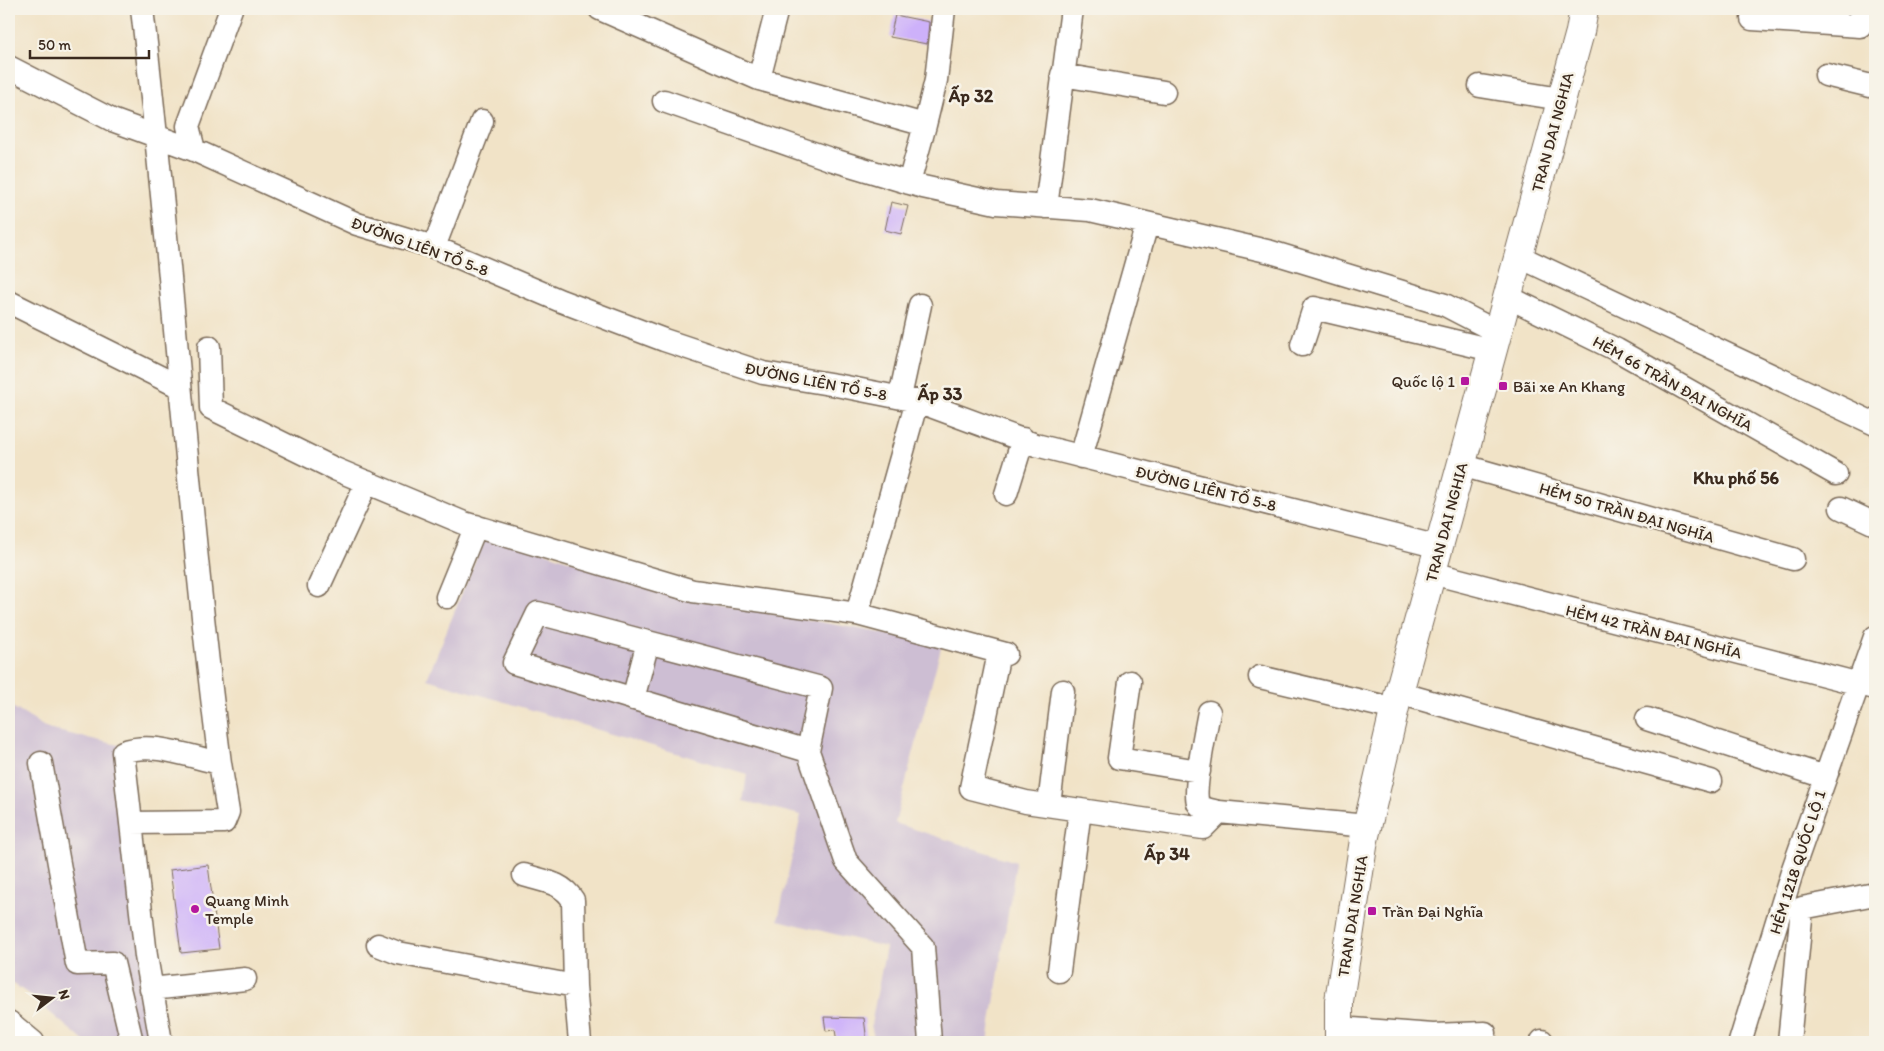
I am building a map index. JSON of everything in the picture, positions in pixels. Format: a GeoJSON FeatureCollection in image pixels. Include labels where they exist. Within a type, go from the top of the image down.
{"type":"FeatureCollection","features":[{"type":"Feature","properties":{"kind":"main road","name":"TRAN DAI NGHIA"},"geometry":{"type":"LineString","coordinates":[[1339,1035],[1339,1001],[1367,826],[1397,701],[1561,99],[1580,10]]}},
{"type":"Feature","properties":{"kind":"street"},"geometry":{"type":"LineString","coordinates":[[131,823],[224,822],[228,812],[204,632],[157,136],[142,9]]}},
{"type":"Feature","properties":{"kind":"street"},"geometry":{"type":"LineString","coordinates":[[194,150],[188,126],[231,9]]}},
{"type":"Feature","properties":{"kind":"street"},"geometry":{"type":"LineString","coordinates":[[600,9],[759,79],[924,125]]}},
{"type":"Feature","properties":{"kind":"street"},"geometry":{"type":"LineString","coordinates":[[759,79],[777,9]]}},
{"type":"Feature","properties":{"kind":"street"},"geometry":{"type":"LineString","coordinates":[[910,183],[936,80],[944,9]]}},
{"type":"Feature","properties":{"kind":"street"},"geometry":{"type":"LineString","coordinates":[[1046,207],[1072,9]]}},
{"type":"Feature","properties":{"kind":"street"},"geometry":{"type":"LineString","coordinates":[[1752,19],[1860,26],[1861,9]]}},
{"type":"Feature","properties":{"kind":"street","name":"ĐƯỜNG LIÊN TỔ 5-8"},"geometry":{"type":"LineString","coordinates":[[9,68],[112,120],[194,150],[357,224],[434,247],[656,337],[763,373],[908,399],[1081,457],[1439,547]]}},
{"type":"Feature","properties":{"kind":"street"},"geometry":{"type":"LineString","coordinates":[[1062,75],[1164,92]]}},
{"type":"Feature","properties":{"kind":"street"},"geometry":{"type":"LineString","coordinates":[[1826,75],[1875,87]]}},
{"type":"Feature","properties":{"kind":"street"},"geometry":{"type":"LineString","coordinates":[[1480,86],[1561,99]]}},
{"type":"Feature","properties":{"kind":"street"},"geometry":{"type":"LineString","coordinates":[[664,101],[830,159],[910,183],[996,203],[1090,210],[1271,252],[1445,305],[1495,341]]}},
{"type":"Feature","properties":{"kind":"street"},"geometry":{"type":"LineString","coordinates":[[434,247],[482,121]]}},
{"type":"Feature","properties":{"kind":"street"},"geometry":{"type":"LineString","coordinates":[[1081,457],[1147,224]]}},
{"type":"Feature","properties":{"kind":"street"},"geometry":{"type":"LineString","coordinates":[[1518,256],[1875,424]]}},
{"type":"Feature","properties":{"kind":"street","name":"HẺM 66 TRẦN ĐẠI NGHĨA"},"geometry":{"type":"LineString","coordinates":[[1508,297],[1617,350],[1836,474]]}},
{"type":"Feature","properties":{"kind":"street"},"geometry":{"type":"LineString","coordinates":[[9,302],[181,394],[367,482],[476,526],[693,591],[857,614],[1002,653],[971,788],[1026,802],[1203,828],[1220,812]]}},
{"type":"Feature","properties":{"kind":"street"},"geometry":{"type":"LineString","coordinates":[[857,614],[908,399],[920,305]]}},
{"type":"Feature","properties":{"kind":"street"},"geometry":{"type":"LineString","coordinates":[[1302,344],[1314,308],[1495,341]]}},
{"type":"Feature","properties":{"kind":"street"},"geometry":{"type":"LineString","coordinates":[[209,347],[211,408]]}},
{"type":"Feature","properties":{"kind":"street"},"geometry":{"type":"LineString","coordinates":[[1006,494],[1023,439]]}},
{"type":"Feature","properties":{"kind":"street","name":"HẺM 50 TRẦN ĐẠI NGHĨA"},"geometry":{"type":"LineString","coordinates":[[1461,464],[1793,559]]}},
{"type":"Feature","properties":{"kind":"street"},"geometry":{"type":"LineString","coordinates":[[319,586],[367,482]]}},
{"type":"Feature","properties":{"kind":"street"},"geometry":{"type":"LineString","coordinates":[[1841,508],[1875,524]]}},
{"type":"Feature","properties":{"kind":"street"},"geometry":{"type":"LineString","coordinates":[[447,597],[476,526]]}},
{"type":"Feature","properties":{"kind":"street","name":"HẺM 42 TRẦN ĐẠI NGHĨA"},"geometry":{"type":"LineString","coordinates":[[1432,574],[1867,686]]}},
{"type":"Feature","properties":{"kind":"street"},"geometry":{"type":"LineString","coordinates":[[808,751],[514,663],[538,613],[822,688],[808,751],[846,861],[923,947],[930,1042]]}},
{"type":"Feature","properties":{"kind":"street","name":"HẺM 1218 QUỐC LỘ 1"},"geometry":{"type":"LineString","coordinates":[[1740,1042],[1793,869],[1825,777],[1867,686],[1875,637]]}},
{"type":"Feature","properties":{"kind":"street"},"geometry":{"type":"LineString","coordinates":[[633,699],[648,642]]}},
{"type":"Feature","properties":{"kind":"street"},"geometry":{"type":"LineString","coordinates":[[1260,677],[1397,701],[1711,781]]}},
{"type":"Feature","properties":{"kind":"street"},"geometry":{"type":"LineString","coordinates":[[1130,682],[1120,758],[1199,771]]}},
{"type":"Feature","properties":{"kind":"street"},"geometry":{"type":"LineString","coordinates":[[1048,805],[1063,691]]}},
{"type":"Feature","properties":{"kind":"street"},"geometry":{"type":"LineString","coordinates":[[1209,712],[1199,771],[1198,802],[1204,808],[1220,812],[1367,826]]}},
{"type":"Feature","properties":{"kind":"street"},"geometry":{"type":"LineString","coordinates":[[1646,719],[1825,777]]}},
{"type":"Feature","properties":{"kind":"street"},"geometry":{"type":"LineString","coordinates":[[161,1042],[151,989],[123,752],[135,748],[150,748],[220,763]]}},
{"type":"Feature","properties":{"kind":"street"},"geometry":{"type":"LineString","coordinates":[[42,763],[77,964],[113,963],[132,1042]]}},
{"type":"Feature","properties":{"kind":"street"},"geometry":{"type":"LineString","coordinates":[[1059,971],[1080,810]]}},
{"type":"Feature","properties":{"kind":"street"},"geometry":{"type":"LineString","coordinates":[[524,875],[559,885],[573,900],[575,986],[580,1042]]}},
{"type":"Feature","properties":{"kind":"street"},"geometry":{"type":"LineString","coordinates":[[1789,1042],[1802,908],[1875,894]]}},
{"type":"Feature","properties":{"kind":"street"},"geometry":{"type":"LineString","coordinates":[[378,945],[398,954],[575,986]]}},
{"type":"Feature","properties":{"kind":"street"},"geometry":{"type":"LineString","coordinates":[[151,989],[245,979]]}},
{"type":"Feature","properties":{"kind":"street"},"geometry":{"type":"LineString","coordinates":[[9,1022],[33,1042]]}},
{"type":"Feature","properties":{"kind":"street"},"geometry":{"type":"LineString","coordinates":[[1339,1035],[1484,1033]]}},
{"type":"Feature","properties":{"kind":"shaded area"},"geometry":{"type":"Polygon","coordinates":[[[487,532],[667,594],[942,644],[895,823],[1016,862],[988,1042],[875,1042],[871,1025],[886,947],[778,920],[801,815],[743,801],[747,774],[427,679],[487,532]]]}},
{"type":"Feature","properties":{"kind":"shaded area"},"geometry":{"type":"Polygon","coordinates":[[[9,705],[48,729],[123,746],[158,1042],[85,1042],[27,993],[9,981],[9,705]]]}},
{"type":"Feature","properties":{"kind":"building"},"geometry":{"type":"Polygon","coordinates":[[[895,15],[929,22],[927,44],[890,37],[895,15]]]}},
{"type":"Feature","properties":{"kind":"building"},"geometry":{"type":"Polygon","coordinates":[[[891,202],[908,206],[901,234],[885,230],[891,202]]]}},
{"type":"Feature","properties":{"kind":"building","name":"Quang Minh Temple"},"geometry":{"type":"Polygon","coordinates":[[[208,865],[219,949],[181,953],[170,870],[208,865]]]}},
{"type":"Feature","properties":{"kind":"building"},"geometry":{"type":"Polygon","coordinates":[[[824,1017],[864,1018],[867,1042],[837,1042],[835,1030],[826,1031],[824,1017]]]}},
{"type":"Feature","properties":{"kind":"place","name":"Quốc lộ 1"},"geometry":{"type":"Point","coordinates":[1465,381]}},
{"type":"Feature","properties":{"kind":"place","name":"Bãi xe An Khang"},"geometry":{"type":"Point","coordinates":[1503,386]}},
{"type":"Feature","properties":{"kind":"place","name":"Quang Minh Temple"},"geometry":{"type":"Point","coordinates":[195,909]}},
{"type":"Feature","properties":{"kind":"place","name":"Trần Đại Nghĩa"},"geometry":{"type":"Point","coordinates":[1372,911]}},
{"type":"Feature","properties":{"kind":"district","name":"Ấp 32"},"geometry":{"type":"Point","coordinates":[971,96]}},
{"type":"Feature","properties":{"kind":"district","name":"Ấp 33"},"geometry":{"type":"Point","coordinates":[940,394]}},
{"type":"Feature","properties":{"kind":"district","name":"Khu phố 56"},"geometry":{"type":"Point","coordinates":[1736,478]}},
{"type":"Feature","properties":{"kind":"district","name":"Ấp 34"},"geometry":{"type":"Point","coordinates":[1167,854]}}]}
